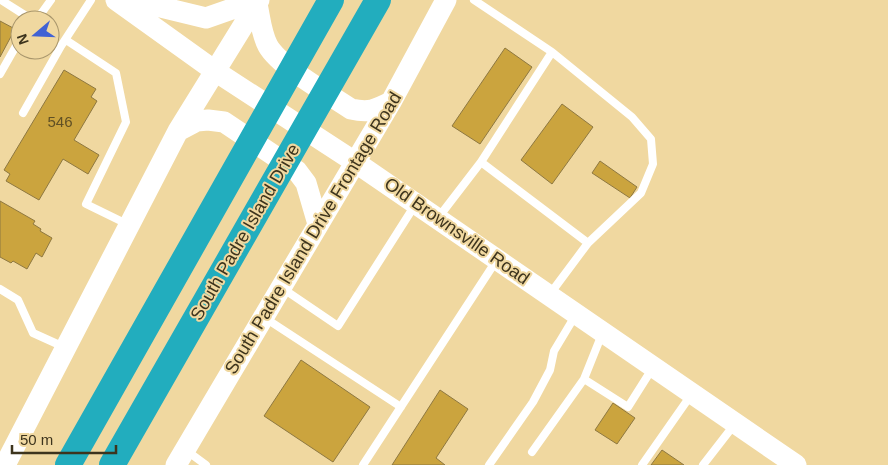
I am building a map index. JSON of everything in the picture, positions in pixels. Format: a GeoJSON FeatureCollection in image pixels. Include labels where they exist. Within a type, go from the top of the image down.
{"type":"FeatureCollection","features":[{"type":"Feature","properties":{"kind":"highway"},"geometry":{"type":"LineString","coordinates":[[68,465],[331,0]]}},
{"type":"Feature","properties":{"kind":"highway","name":"South Padre Island Drive"},"geometry":{"type":"LineString","coordinates":[[112,465],[378,0]]}},
{"type":"Feature","properties":{"kind":"main road","name":"Old Brownsville Road"},"geometry":{"type":"LineString","coordinates":[[116,0],[215,71],[438,218],[796,465]]}},
{"type":"Feature","properties":{"kind":"main road"},"geometry":{"type":"LineString","coordinates":[[132,0],[206,18],[256,1]]}},
{"type":"Feature","properties":{"kind":"main road","name":"South Padre Island Drive Frontage Road"},"geometry":{"type":"LineString","coordinates":[[181,458],[391,102],[446,0]]}},
{"type":"Feature","properties":{"kind":"main road"},"geometry":{"type":"LineString","coordinates":[[6,465],[178,131],[256,1]]}},
{"type":"Feature","properties":{"kind":"main road"},"geometry":{"type":"LineString","coordinates":[[256,1],[267,45],[278,60],[351,110],[361,112],[373,111],[391,102]]}},
{"type":"Feature","properties":{"kind":"main road"},"geometry":{"type":"LineString","coordinates":[[178,131],[198,121],[224,122],[297,171],[306,183],[318,224]]}},
{"type":"Feature","properties":{"kind":"lane"},"geometry":{"type":"LineString","coordinates":[[2,0],[17,10]]}},
{"type":"Feature","properties":{"kind":"lane"},"geometry":{"type":"LineString","coordinates":[[23,113],[61,46],[91,0]]}},
{"type":"Feature","properties":{"kind":"lane"},"geometry":{"type":"LineString","coordinates":[[474,0],[552,52],[632,117],[651,140],[653,164],[641,192],[588,243],[549,295]]}},
{"type":"Feature","properties":{"kind":"lane"},"geometry":{"type":"LineString","coordinates":[[66,40],[116,73],[126,122],[86,204],[130,226]]}},
{"type":"Feature","properties":{"kind":"lane"},"geometry":{"type":"LineString","coordinates":[[438,218],[481,162],[552,52]]}},
{"type":"Feature","properties":{"kind":"lane"},"geometry":{"type":"LineString","coordinates":[[0,74],[10,56]]}},
{"type":"Feature","properties":{"kind":"lane"},"geometry":{"type":"LineString","coordinates":[[481,162],[588,243]]}},
{"type":"Feature","properties":{"kind":"lane"},"geometry":{"type":"LineString","coordinates":[[281,287],[338,326],[416,204]]}},
{"type":"Feature","properties":{"kind":"lane"},"geometry":{"type":"LineString","coordinates":[[363,465],[497,259]]}},
{"type":"Feature","properties":{"kind":"lane"},"geometry":{"type":"LineString","coordinates":[[0,289],[18,300],[34,333],[66,348]]}},
{"type":"Feature","properties":{"kind":"lane"},"geometry":{"type":"LineString","coordinates":[[489,465],[533,402],[550,370],[554,351],[576,314]]}},
{"type":"Feature","properties":{"kind":"lane"},"geometry":{"type":"LineString","coordinates":[[264,316],[401,407]]}},
{"type":"Feature","properties":{"kind":"lane"},"geometry":{"type":"LineString","coordinates":[[532,452],[584,379],[603,332]]}},
{"type":"Feature","properties":{"kind":"lane"},"geometry":{"type":"LineString","coordinates":[[584,379],[628,407],[653,367]]}},
{"type":"Feature","properties":{"kind":"lane"},"geometry":{"type":"LineString","coordinates":[[642,465],[692,394]]}},
{"type":"Feature","properties":{"kind":"lane"},"geometry":{"type":"LineString","coordinates":[[704,465],[735,423]]}},
{"type":"Feature","properties":{"kind":"lane"},"geometry":{"type":"LineString","coordinates":[[181,458],[206,465]]}},
{"type":"Feature","properties":{"kind":"building"},"geometry":{"type":"Polygon","coordinates":[[[0,21],[10,26],[10,38],[0,57],[0,21]]]}},
{"type":"Feature","properties":{"kind":"building"},"geometry":{"type":"Polygon","coordinates":[[[505,48],[532,67],[480,144],[452,126],[505,48]]]}},
{"type":"Feature","properties":{"kind":"building"},"geometry":{"type":"Polygon","coordinates":[[[64,70],[96,89],[91,97],[97,101],[74,140],[99,155],[88,174],[63,159],[39,200],[6,181],[10,174],[4,170],[64,70]]]}},
{"type":"Feature","properties":{"kind":"building"},"geometry":{"type":"Polygon","coordinates":[[[562,104],[593,127],[552,184],[521,160],[562,104]]]}},
{"type":"Feature","properties":{"kind":"building"},"geometry":{"type":"Polygon","coordinates":[[[600,161],[637,187],[630,198],[592,173],[600,161]]]}},
{"type":"Feature","properties":{"kind":"building"},"geometry":{"type":"Polygon","coordinates":[[[0,201],[35,221],[33,224],[41,229],[40,231],[52,238],[42,257],[36,253],[27,269],[13,261],[11,263],[0,257],[0,201]]]}},
{"type":"Feature","properties":{"kind":"building"},"geometry":{"type":"Polygon","coordinates":[[[301,360],[370,407],[333,462],[264,416],[301,360]]]}},
{"type":"Feature","properties":{"kind":"building"},"geometry":{"type":"Polygon","coordinates":[[[440,390],[468,409],[436,458],[445,465],[392,465],[440,390]]]}},
{"type":"Feature","properties":{"kind":"building"},"geometry":{"type":"Polygon","coordinates":[[[613,403],[635,418],[617,444],[595,430],[613,403]]]}},
{"type":"Feature","properties":{"kind":"building"},"geometry":{"type":"Polygon","coordinates":[[[662,450],[684,465],[651,465],[662,450]]]}}]}
